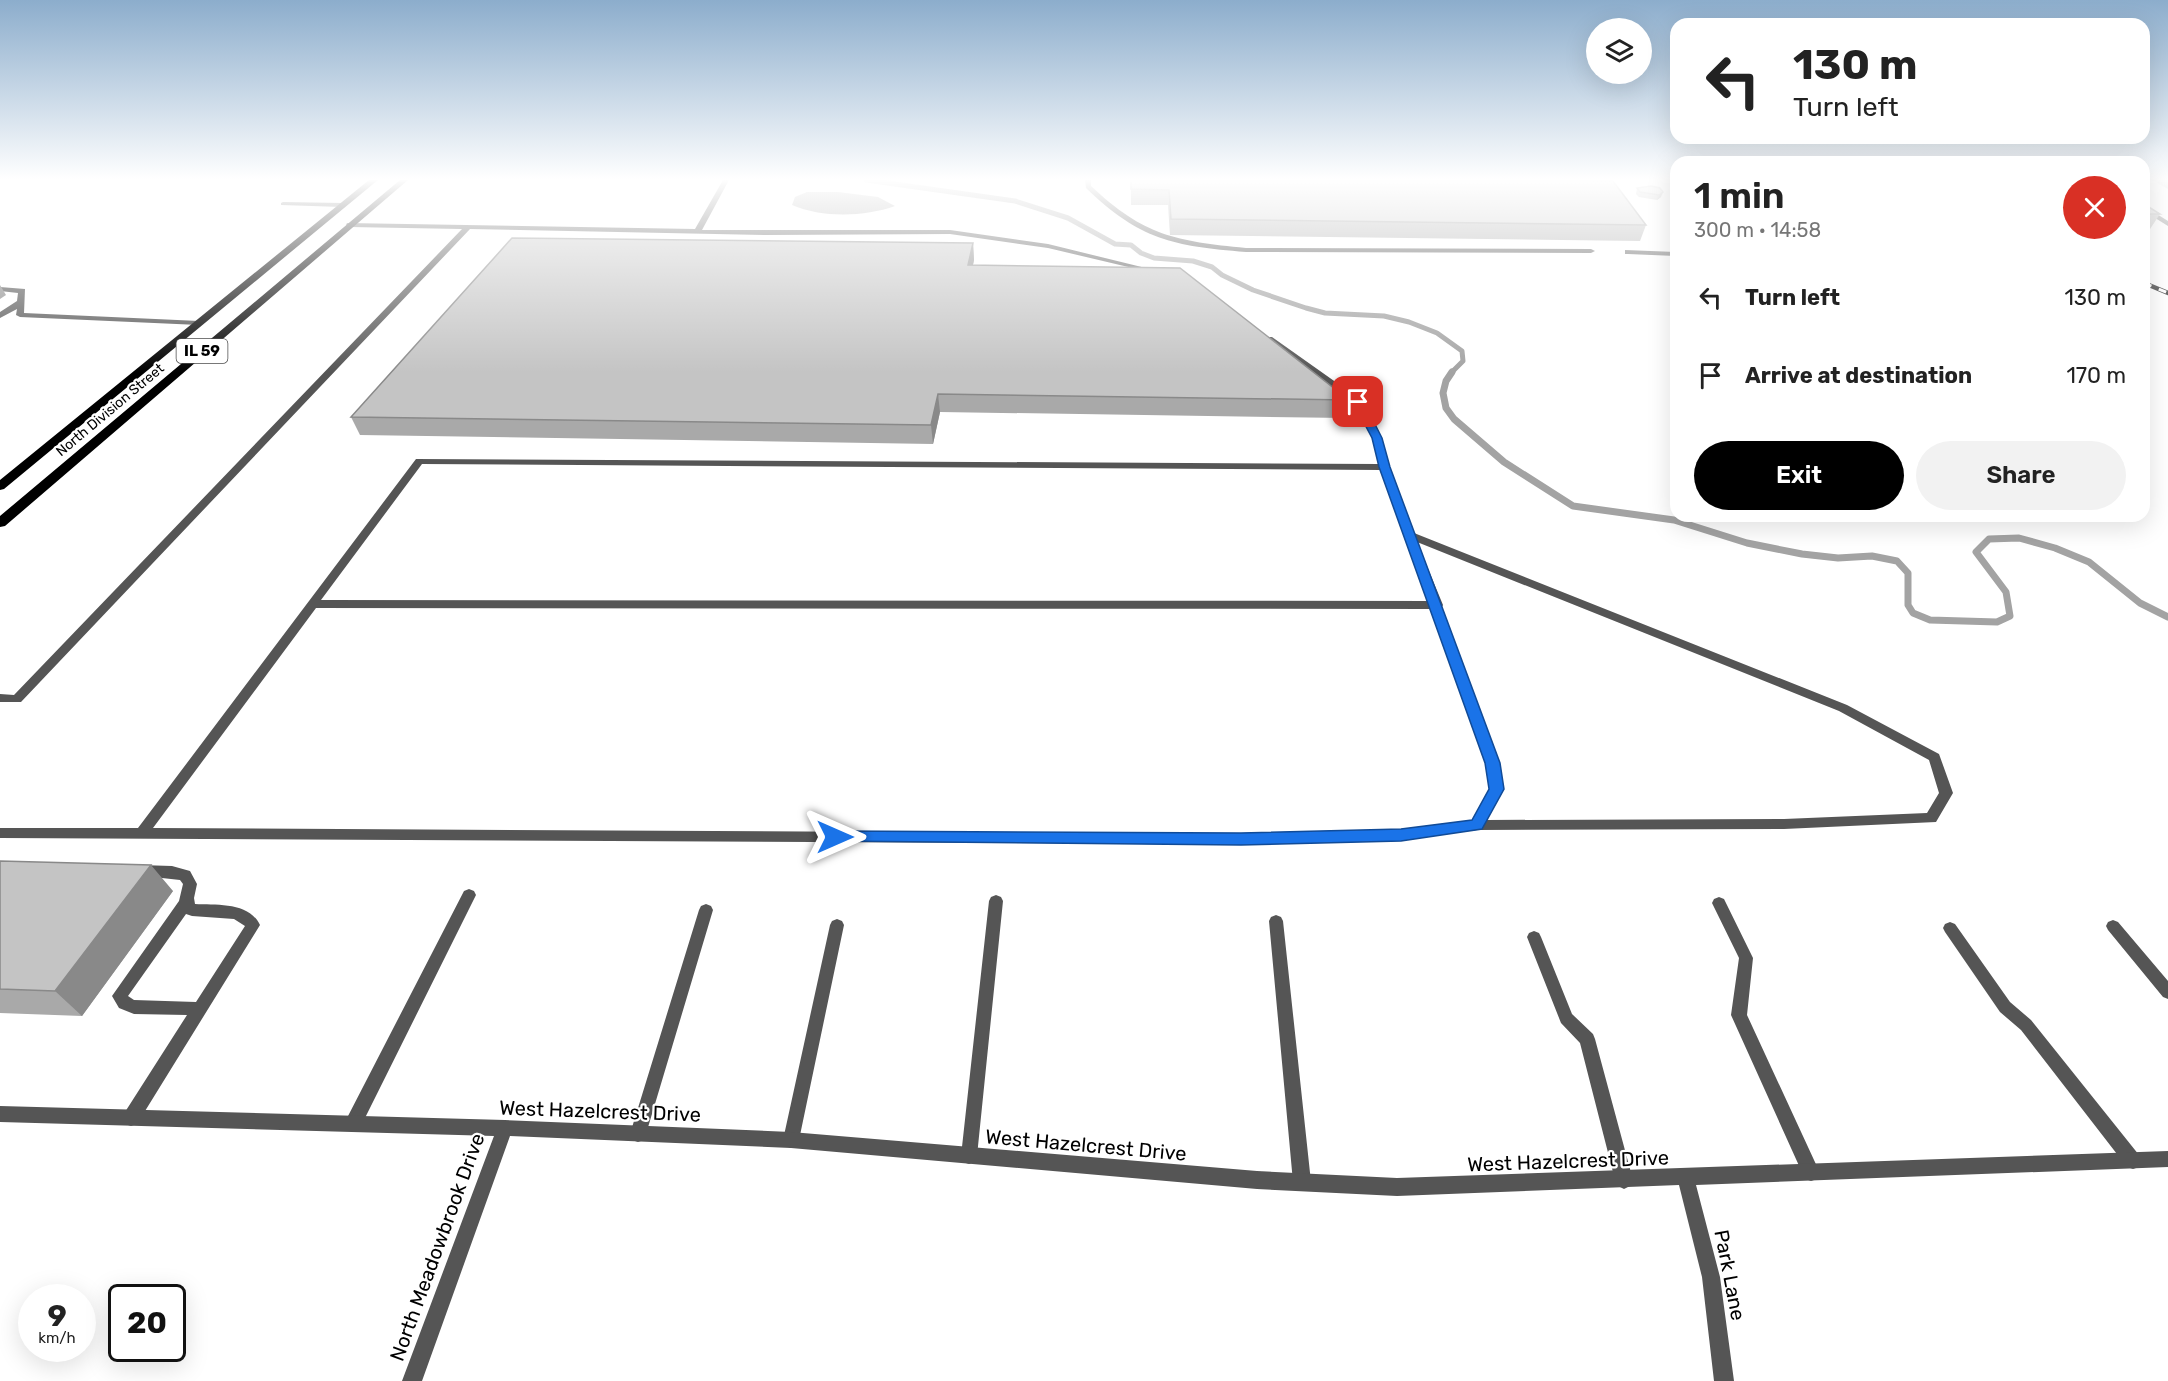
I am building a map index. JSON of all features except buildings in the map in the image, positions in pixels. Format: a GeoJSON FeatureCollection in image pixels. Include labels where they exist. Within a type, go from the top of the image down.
{"type":"FeatureCollection","features":[{"type":"Feature","properties":{"kind":"main road","name":"North Division Street"},"geometry":{"type":"LineString","coordinates":[[0,486],[295,244]]}},
{"type":"Feature","properties":{"kind":"main road","name":"North Division Street"},"geometry":{"type":"LineString","coordinates":[[0,523],[327,244]]}},
{"type":"Feature","properties":{"kind":"street"},"geometry":{"type":"LineString","coordinates":[[0,698],[17,699],[450,244]]}},
{"type":"Feature","properties":{"kind":"street"},"geometry":{"type":"LineString","coordinates":[[1037,244],[1167,274]]}},
{"type":"Feature","properties":{"kind":"street"},"geometry":{"type":"LineString","coordinates":[[1193,244],[1246,250],[1591,251]]}},
{"type":"Feature","properties":{"kind":"street"},"geometry":{"type":"LineString","coordinates":[[1628,252],[1670,254]]}},
{"type":"Feature","properties":{"kind":"street"},"geometry":{"type":"LineString","coordinates":[[0,289],[22,291],[20,315],[199,323]]}},
{"type":"Feature","properties":{"kind":"street"},"geometry":{"type":"LineString","coordinates":[[0,316],[20,303]]}},
{"type":"Feature","properties":{"kind":"street"},"geometry":{"type":"LineString","coordinates":[[1263,334],[1358,402],[1377,438],[1385,467],[1437,605],[1492,763],[1497,789],[1477,825]]}},
{"type":"Feature","properties":{"kind":"street"},"geometry":{"type":"LineString","coordinates":[[142,833],[419,461],[1385,467]]}},
{"type":"Feature","properties":{"kind":"street"},"geometry":{"type":"LineString","coordinates":[[0,833],[1241,839],[1401,835],[1477,825],[1784,824],[1931,818],[1946,793],[1935,758],[1843,708],[1410,535]]}},
{"type":"Feature","properties":{"kind":"street"},"geometry":{"type":"LineString","coordinates":[[311,604],[1437,605]]}},
{"type":"Feature","properties":{"kind":"street"},"geometry":{"type":"LineString","coordinates":[[127,871],[172,872],[185,875],[190,884],[186,903],[120,996],[124,1003],[134,1007],[201,1009]]}},
{"type":"Feature","properties":{"kind":"street"},"geometry":{"type":"LineString","coordinates":[[353,1124],[469,895]]}},
{"type":"Feature","properties":{"kind":"street"},"geometry":{"type":"LineString","coordinates":[[969,1156],[996,901]]}},
{"type":"Feature","properties":{"kind":"street"},"geometry":{"type":"LineString","coordinates":[[131,1118],[253,925],[248,917],[236,913],[192,910],[186,903]]}},
{"type":"Feature","properties":{"kind":"street"},"geometry":{"type":"LineString","coordinates":[[1719,903],[1746,958],[1739,1015],[1811,1173]]}},
{"type":"Feature","properties":{"kind":"street"},"geometry":{"type":"LineString","coordinates":[[638,1134],[705,910]]}},
{"type":"Feature","properties":{"kind":"street"},"geometry":{"type":"LineString","coordinates":[[1276,921],[1302,1182]]}},
{"type":"Feature","properties":{"kind":"street"},"geometry":{"type":"LineString","coordinates":[[791,1140],[837,925]]}},
{"type":"Feature","properties":{"kind":"street"},"geometry":{"type":"LineString","coordinates":[[2113,926],[2168,992]]}},
{"type":"Feature","properties":{"kind":"street"},"geometry":{"type":"LineString","coordinates":[[1950,928],[2005,1007],[2026,1024],[2133,1161]]}},
{"type":"Feature","properties":{"kind":"street"},"geometry":{"type":"LineString","coordinates":[[1534,937],[1566,1018],[1587,1039],[1624,1180]]}},
{"type":"Feature","properties":{"kind":"street","name":"West Hazelcrest Drive"},"geometry":{"type":"LineString","coordinates":[[0,1114],[505,1128],[791,1140],[1302,1182],[1397,1187],[2168,1160]]}},
{"type":"Feature","properties":{"kind":"street","name":"North Meadowbrook Drive"},"geometry":{"type":"LineString","coordinates":[[412,1381],[505,1128]]}},
{"type":"Feature","properties":{"kind":"street","name":"Park Lane"},"geometry":{"type":"LineString","coordinates":[[1686,1178],[1711,1277],[1724,1381]]}},
{"type":"Feature","properties":{"kind":"waterway"},"geometry":{"type":"LineString","coordinates":[[1122,244],[1131,245],[1141,253],[1154,258],[1193,261],[1212,267],[1222,275],[1253,290],[1306,308],[1325,313],[1384,316],[1409,322],[1437,333],[1462,351],[1463,361],[1452,372]]}},
{"type":"Feature","properties":{"kind":"waterway"},"geometry":{"type":"LineString","coordinates":[[1452,372],[1446,381],[1443,393],[1446,408],[1454,419],[1504,462],[1573,506],[1670,519]]}},
{"type":"Feature","properties":{"kind":"waterway"},"geometry":{"type":"LineString","coordinates":[[1680,522],[1747,543],[1802,554],[1838,558],[1872,556],[1897,561],[1908,573],[1908,605],[1913,613],[1930,620],[1997,622],[2010,616],[2006,592],[1976,552],[1989,539],[2019,538],[2055,548],[2089,562],[2140,603],[2168,617]]}},
{"type":"Feature","properties":{"kind":"railway"},"geometry":{"type":"LineString","coordinates":[[2150,286],[2168,293]]}},
{"type":"Feature","properties":{"kind":"route"},"geometry":{"type":"LineString","coordinates":[[835,837],[1241,839],[1401,835],[1477,825],[1497,789],[1492,763],[1437,605],[1385,467],[1377,438],[1358,402]]}}]}
